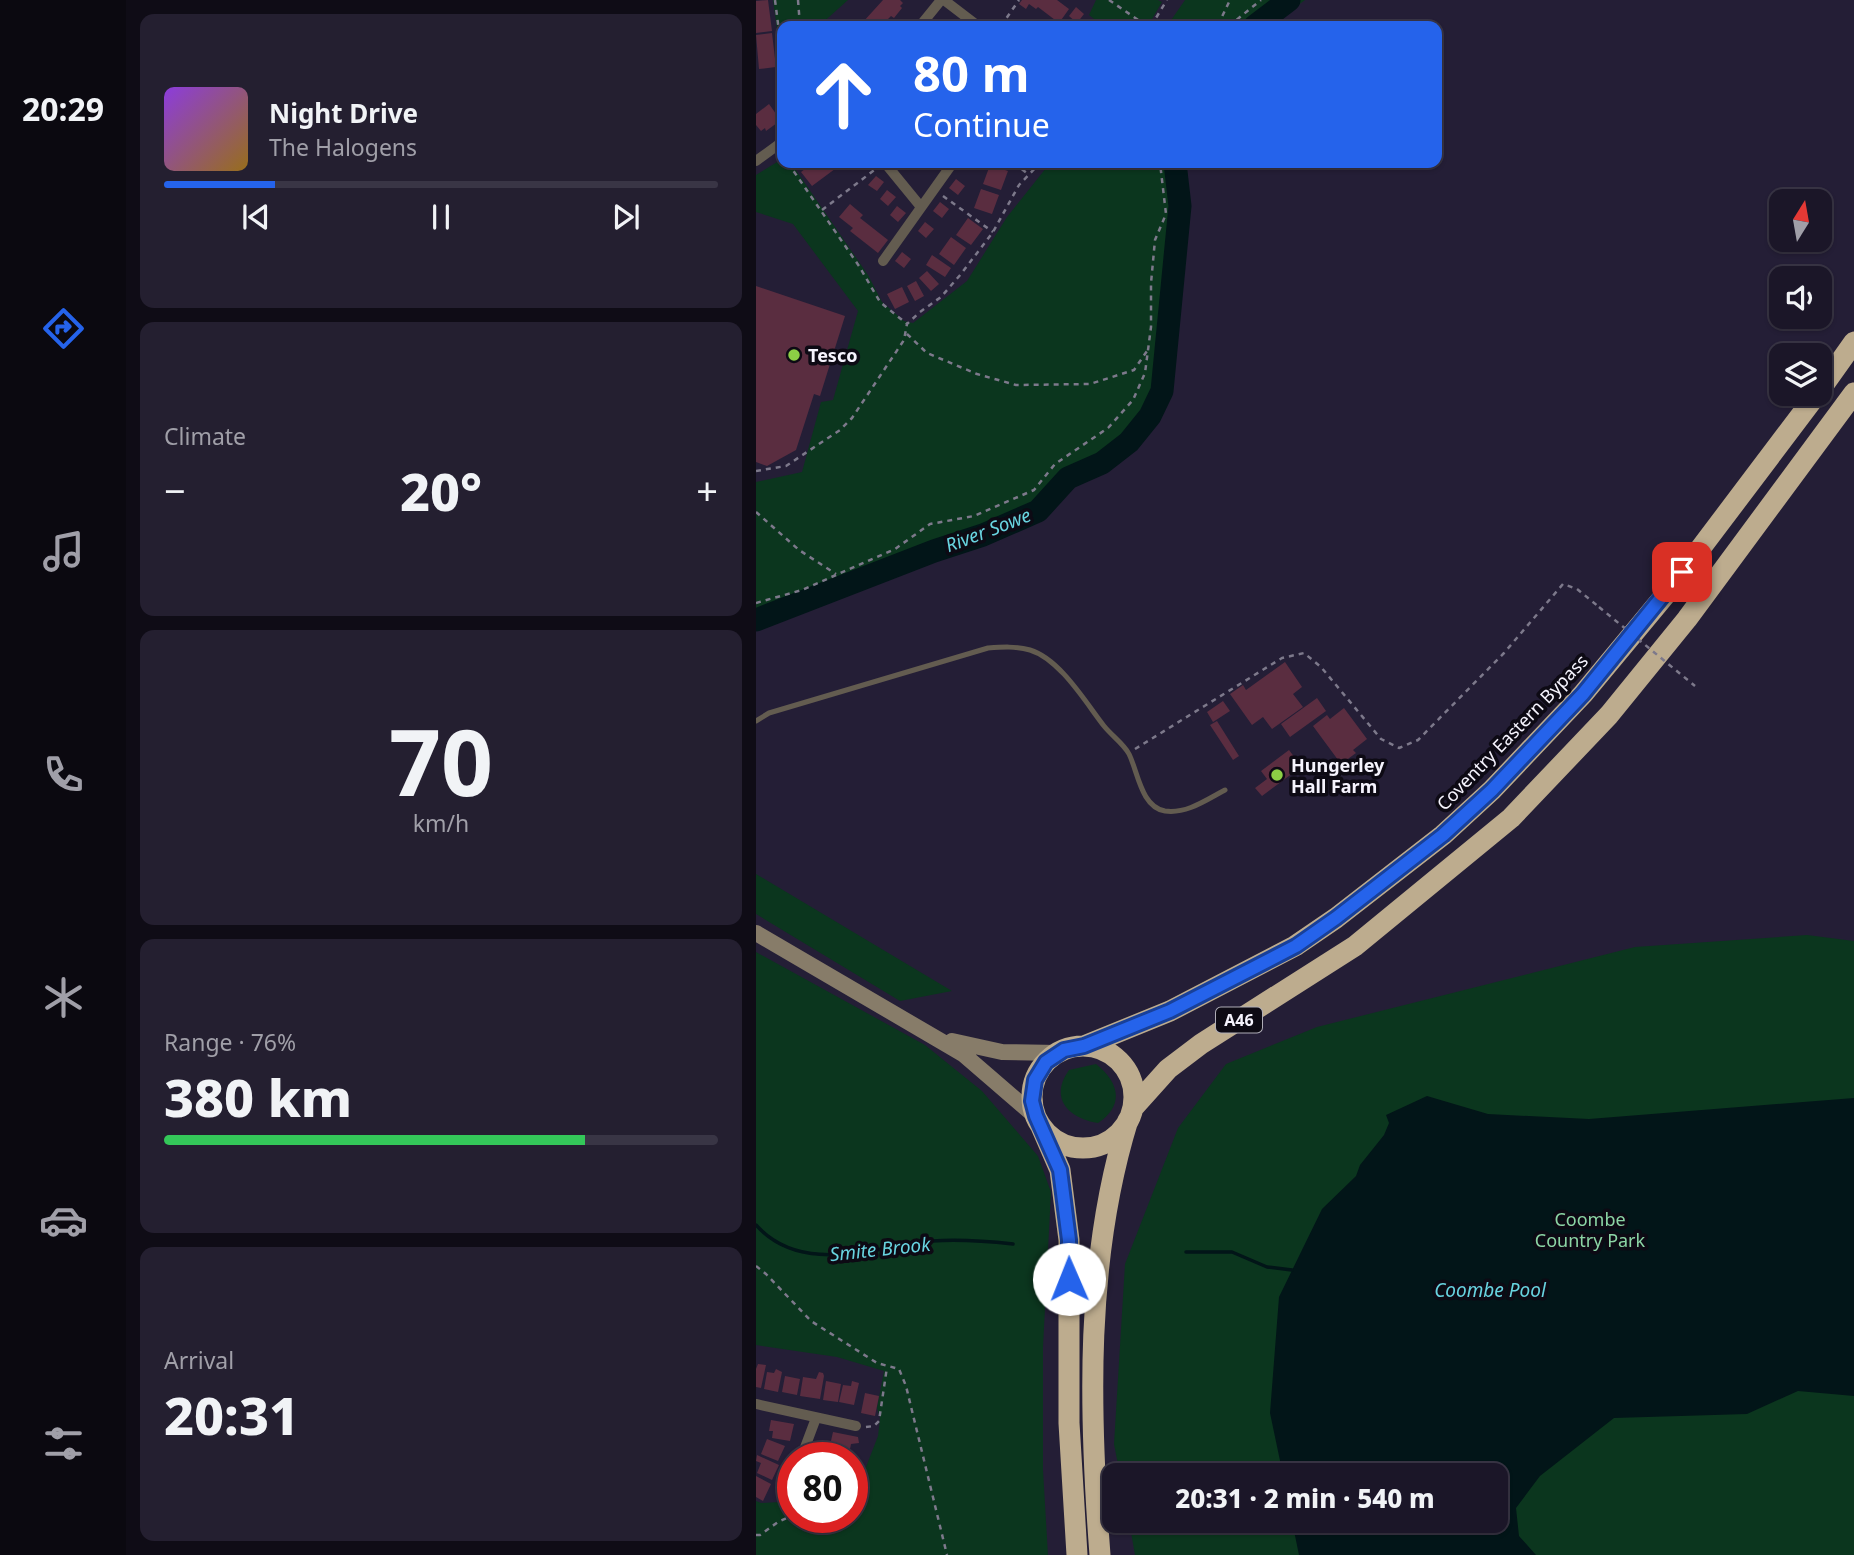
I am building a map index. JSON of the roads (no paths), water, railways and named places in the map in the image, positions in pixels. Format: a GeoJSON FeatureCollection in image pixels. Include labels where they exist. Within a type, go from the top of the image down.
{"type":"FeatureCollection","features":[{"type":"Feature","properties":{"kind":"highway","name":"Coventry Eastern Bypass"},"geometry":{"type":"LineString","coordinates":[[1832,373],[1854,342]]}},
{"type":"Feature","properties":{"kind":"highway","name":"A46"},"geometry":{"type":"LineString","coordinates":[[1100,1555],[1093,1442],[1094,1340],[1107,1200],[1130,1114],[1168,1069],[1190,1052],[1355,946],[1511,818],[1609,715],[1678,630],[1854,393]]}},
{"type":"Feature","properties":{"kind":"highway","name":"Coventry Eastern Bypass"},"geometry":{"type":"LineString","coordinates":[[1084,1046],[1170,1011],[1296,946],[1443,835],[1492,790],[1583,694],[1666,594],[1808,406]]}},
{"type":"Feature","properties":{"kind":"highway"},"geometry":{"type":"LineString","coordinates":[[1038,1120],[1047,1133],[1061,1143],[1085,1147],[1097,1146],[1111,1139],[1130,1114],[1132,1086],[1124,1068],[1107,1052],[1084,1046],[1058,1053],[1046,1062],[1035,1080],[1032,1101],[1038,1120],[1060,1170],[1068,1228],[1069,1423],[1077,1555]]}},
{"type":"Feature","properties":{"kind":"main road"},"geometry":{"type":"LineString","coordinates":[[756,933],[963,1054],[1038,1120]]}},
{"type":"Feature","properties":{"kind":"main road"},"geometry":{"type":"LineString","coordinates":[[933,1035],[976,1048],[1002,1052],[1058,1053]]}},
{"type":"Feature","properties":{"kind":"street"},"geometry":{"type":"LineString","coordinates":[[924,21],[942,0],[971,21]]}},
{"type":"Feature","properties":{"kind":"street"},"geometry":{"type":"LineString","coordinates":[[756,161],[777,146]]}},
{"type":"Feature","properties":{"kind":"street"},"geometry":{"type":"LineString","coordinates":[[887,168],[920,207]]}},
{"type":"Feature","properties":{"kind":"street"},"geometry":{"type":"LineString","coordinates":[[883,261],[949,168]]}},
{"type":"Feature","properties":{"kind":"street"},"geometry":{"type":"LineString","coordinates":[[756,1404],[856,1426]]}},
{"type":"Feature","properties":{"kind":"street"},"geometry":{"type":"LineString","coordinates":[[807,1442],[816,1418]]}},
{"type":"Feature","properties":{"kind":"lane"},"geometry":{"type":"LineString","coordinates":[[756,721],[769,713],[988,648],[1007,646],[1032,650],[1049,661],[1070,682],[1108,732],[1129,752],[1148,800],[1163,811],[1186,810],[1225,790]]}},
{"type":"Feature","properties":{"kind":"water","name":"Coombe Pool"},"geometry":{"type":"Polygon","coordinates":[[[1427,1096],[1488,1114],[1589,1119],[1854,1098],[1854,1396],[1798,1391],[1747,1414],[1614,1418],[1540,1476],[1516,1508],[1519,1536],[1536,1555],[1299,1555],[1294,1533],[1508,1533],[1508,1463],[1280,1463],[1270,1413],[1279,1297],[1322,1209],[1356,1176],[1360,1165],[1384,1135],[1389,1123],[1386,1115],[1427,1096]]]}},
{"type":"Feature","properties":{"kind":"waterway","name":"River Sowe"},"geometry":{"type":"LineString","coordinates":[[1262,21],[1289,0]]}},
{"type":"Feature","properties":{"kind":"waterway","name":"River Sowe"},"geometry":{"type":"LineString","coordinates":[[756,620],[934,551],[983,535],[1038,511],[1068,478],[1102,463],[1129,442],[1150,416],[1162,391],[1180,206],[1176,168]]}},
{"type":"Feature","properties":{"kind":"waterway","name":"Smite Brook"},"geometry":{"type":"LineString","coordinates":[[756,1225],[774,1241],[795,1250],[817,1254],[863,1252],[942,1240],[1013,1244]]}},
{"type":"Feature","properties":{"kind":"waterway","name":"Smite Brook"},"geometry":{"type":"LineString","coordinates":[[1186,1252],[1232,1252],[1267,1267],[1292,1270]]}},
{"type":"Feature","properties":{"kind":"place","name":"Tesco"},"geometry":{"type":"Point","coordinates":[794,355]}},
{"type":"Feature","properties":{"kind":"place","name":"Hungerley Hall Farm"},"geometry":{"type":"Point","coordinates":[1277,775]}},
{"type":"Feature","properties":{"kind":"park label","name":"Coombe Country Park"},"geometry":{"type":"Point","coordinates":[1590,1229]}}]}
